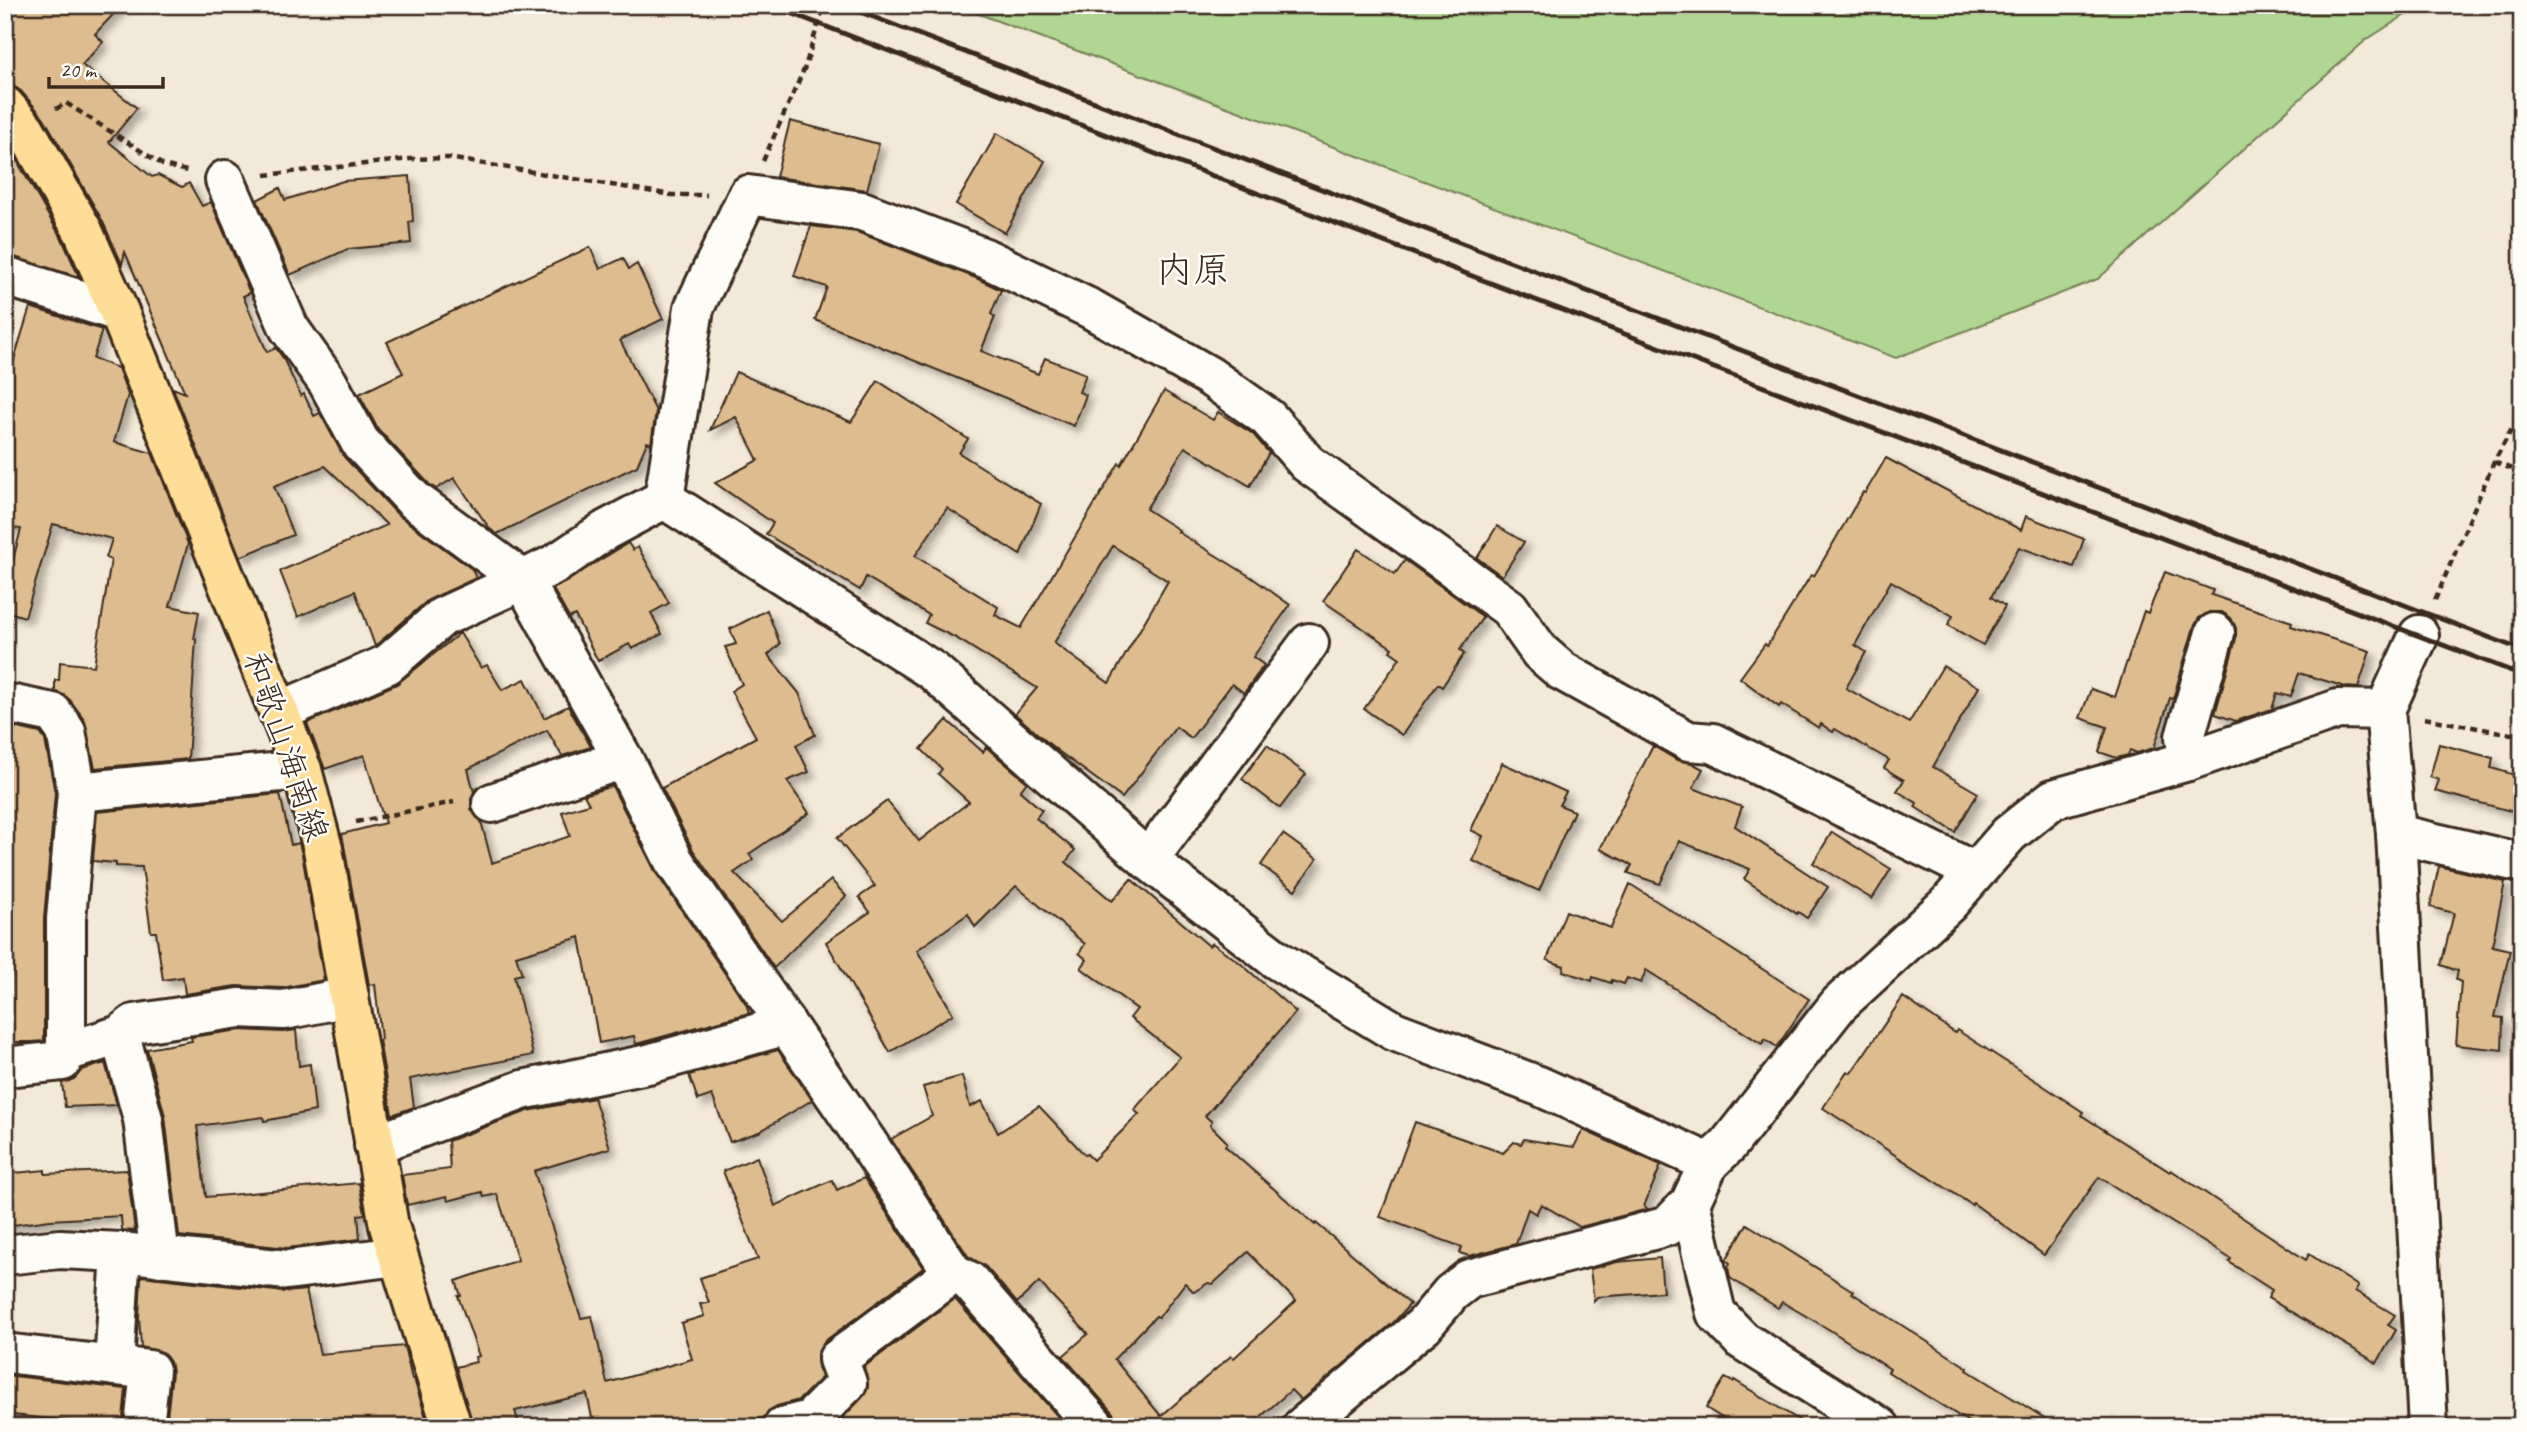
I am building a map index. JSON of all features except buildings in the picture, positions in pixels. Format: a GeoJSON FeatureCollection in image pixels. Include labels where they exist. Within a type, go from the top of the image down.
{"type":"FeatureCollection","features":[{"type":"Feature","properties":{"kind":"main road","name":"和歌山海南線"},"geometry":{"type":"LineString","coordinates":[[15,117],[83,232],[119,312],[302,769],[318,830],[389,1226],[452,1427]]}},
{"type":"Feature","properties":{"kind":"street"},"geometry":{"type":"LineString","coordinates":[[225,180],[289,328],[328,383],[360,442],[414,500],[523,580],[623,759],[674,861],[953,1273],[969,1281],[1096,1427]]}},
{"type":"Feature","properties":{"kind":"street"},"geometry":{"type":"LineString","coordinates":[[664,499],[694,308],[748,195],[862,211],[985,258],[1091,309],[1209,376],[1268,418],[1307,463],[1509,608],[1540,652],[1562,671],[1688,741],[1713,743],[1975,872]]}},
{"type":"Feature","properties":{"kind":"street"},"geometry":{"type":"LineString","coordinates":[[5,276],[119,312]]}},
{"type":"Feature","properties":{"kind":"street"},"geometry":{"type":"LineString","coordinates":[[281,711],[387,664],[442,617],[557,563],[606,530],[664,499]]}},
{"type":"Feature","properties":{"kind":"street"},"geometry":{"type":"LineString","coordinates":[[664,499],[933,671],[1148,860],[1277,960],[1394,1031],[1539,1086],[1709,1163]]}},
{"type":"Feature","properties":{"kind":"street"},"geometry":{"type":"LineString","coordinates":[[2188,761],[2185,737],[2215,633]]}},
{"type":"Feature","properties":{"kind":"street"},"geometry":{"type":"LineString","coordinates":[[2419,635],[2385,710],[2396,834],[2428,1427]]}},
{"type":"Feature","properties":{"kind":"street"},"geometry":{"type":"LineString","coordinates":[[1148,860],[1309,643]]}},
{"type":"Feature","properties":{"kind":"street"},"geometry":{"type":"LineString","coordinates":[[5,703],[53,713],[66,731],[77,792],[66,919],[66,1052],[62,1061],[5,1068]]}},
{"type":"Feature","properties":{"kind":"street"},"geometry":{"type":"LineString","coordinates":[[1302,1427],[1424,1325],[1451,1293],[1469,1279],[1679,1214],[1709,1163],[1728,1145],[1839,1004],[1948,904],[2009,834],[2053,799],[2188,761],[2338,709],[2385,710]]}},
{"type":"Feature","properties":{"kind":"street"},"geometry":{"type":"LineString","coordinates":[[492,803],[623,759]]}},
{"type":"Feature","properties":{"kind":"street"},"geometry":{"type":"LineString","coordinates":[[77,792],[302,769]]}},
{"type":"Feature","properties":{"kind":"street"},"geometry":{"type":"LineString","coordinates":[[2396,834],[2522,863]]}},
{"type":"Feature","properties":{"kind":"street"},"geometry":{"type":"LineString","coordinates":[[66,1052],[120,1034],[134,1024],[239,1008],[284,1010],[349,997]]}},
{"type":"Feature","properties":{"kind":"street"},"geometry":{"type":"LineString","coordinates":[[374,1145],[522,1090],[648,1064],[787,1025]]}},
{"type":"Feature","properties":{"kind":"street"},"geometry":{"type":"LineString","coordinates":[[120,1034],[143,1119],[160,1256]]}},
{"type":"Feature","properties":{"kind":"street"},"geometry":{"type":"LineString","coordinates":[[1679,1214],[1716,1313],[1742,1340],[1880,1427]]}},
{"type":"Feature","properties":{"kind":"street"},"geometry":{"type":"LineString","coordinates":[[5,1255],[60,1250],[121,1252],[287,1270],[398,1256]]}},
{"type":"Feature","properties":{"kind":"street"},"geometry":{"type":"LineString","coordinates":[[114,1366],[121,1252]]}},
{"type":"Feature","properties":{"kind":"street"},"geometry":{"type":"LineString","coordinates":[[783,1427],[810,1420],[847,1383],[838,1359],[953,1273]]}},
{"type":"Feature","properties":{"kind":"street"},"geometry":{"type":"LineString","coordinates":[[5,1353],[150,1370],[144,1427]]}},
{"type":"Feature","properties":{"kind":"path"},"geometry":{"type":"LineString","coordinates":[[15,117],[66,103],[163,166],[225,180],[411,159],[449,158],[672,195],[748,195],[805,67],[824,5]]}},
{"type":"Feature","properties":{"kind":"path"},"geometry":{"type":"LineString","coordinates":[[2419,635],[2494,462],[2522,410]]}},
{"type":"Feature","properties":{"kind":"path"},"geometry":{"type":"LineString","coordinates":[[2494,462],[2522,472]]}},
{"type":"Feature","properties":{"kind":"path"},"geometry":{"type":"LineString","coordinates":[[2385,710],[2522,736]]}},
{"type":"Feature","properties":{"kind":"path"},"geometry":{"type":"LineString","coordinates":[[318,830],[478,798],[492,803]]}},
{"type":"Feature","properties":{"kind":"green space"},"geometry":{"type":"Polygon","coordinates":[[[955,5],[2421,5],[2366,40],[2098,279],[1896,358],[955,5]]]}},
{"type":"Feature","properties":{"kind":"railway"},"geometry":{"type":"LineString","coordinates":[[770,5],[1480,279],[2522,675]]}},
{"type":"Feature","properties":{"kind":"railway"},"geometry":{"type":"LineString","coordinates":[[842,5],[2522,650]]}},
{"type":"Feature","properties":{"kind":"district","name":"内原"},"geometry":{"type":"Point","coordinates":[1193,269]}}]}
